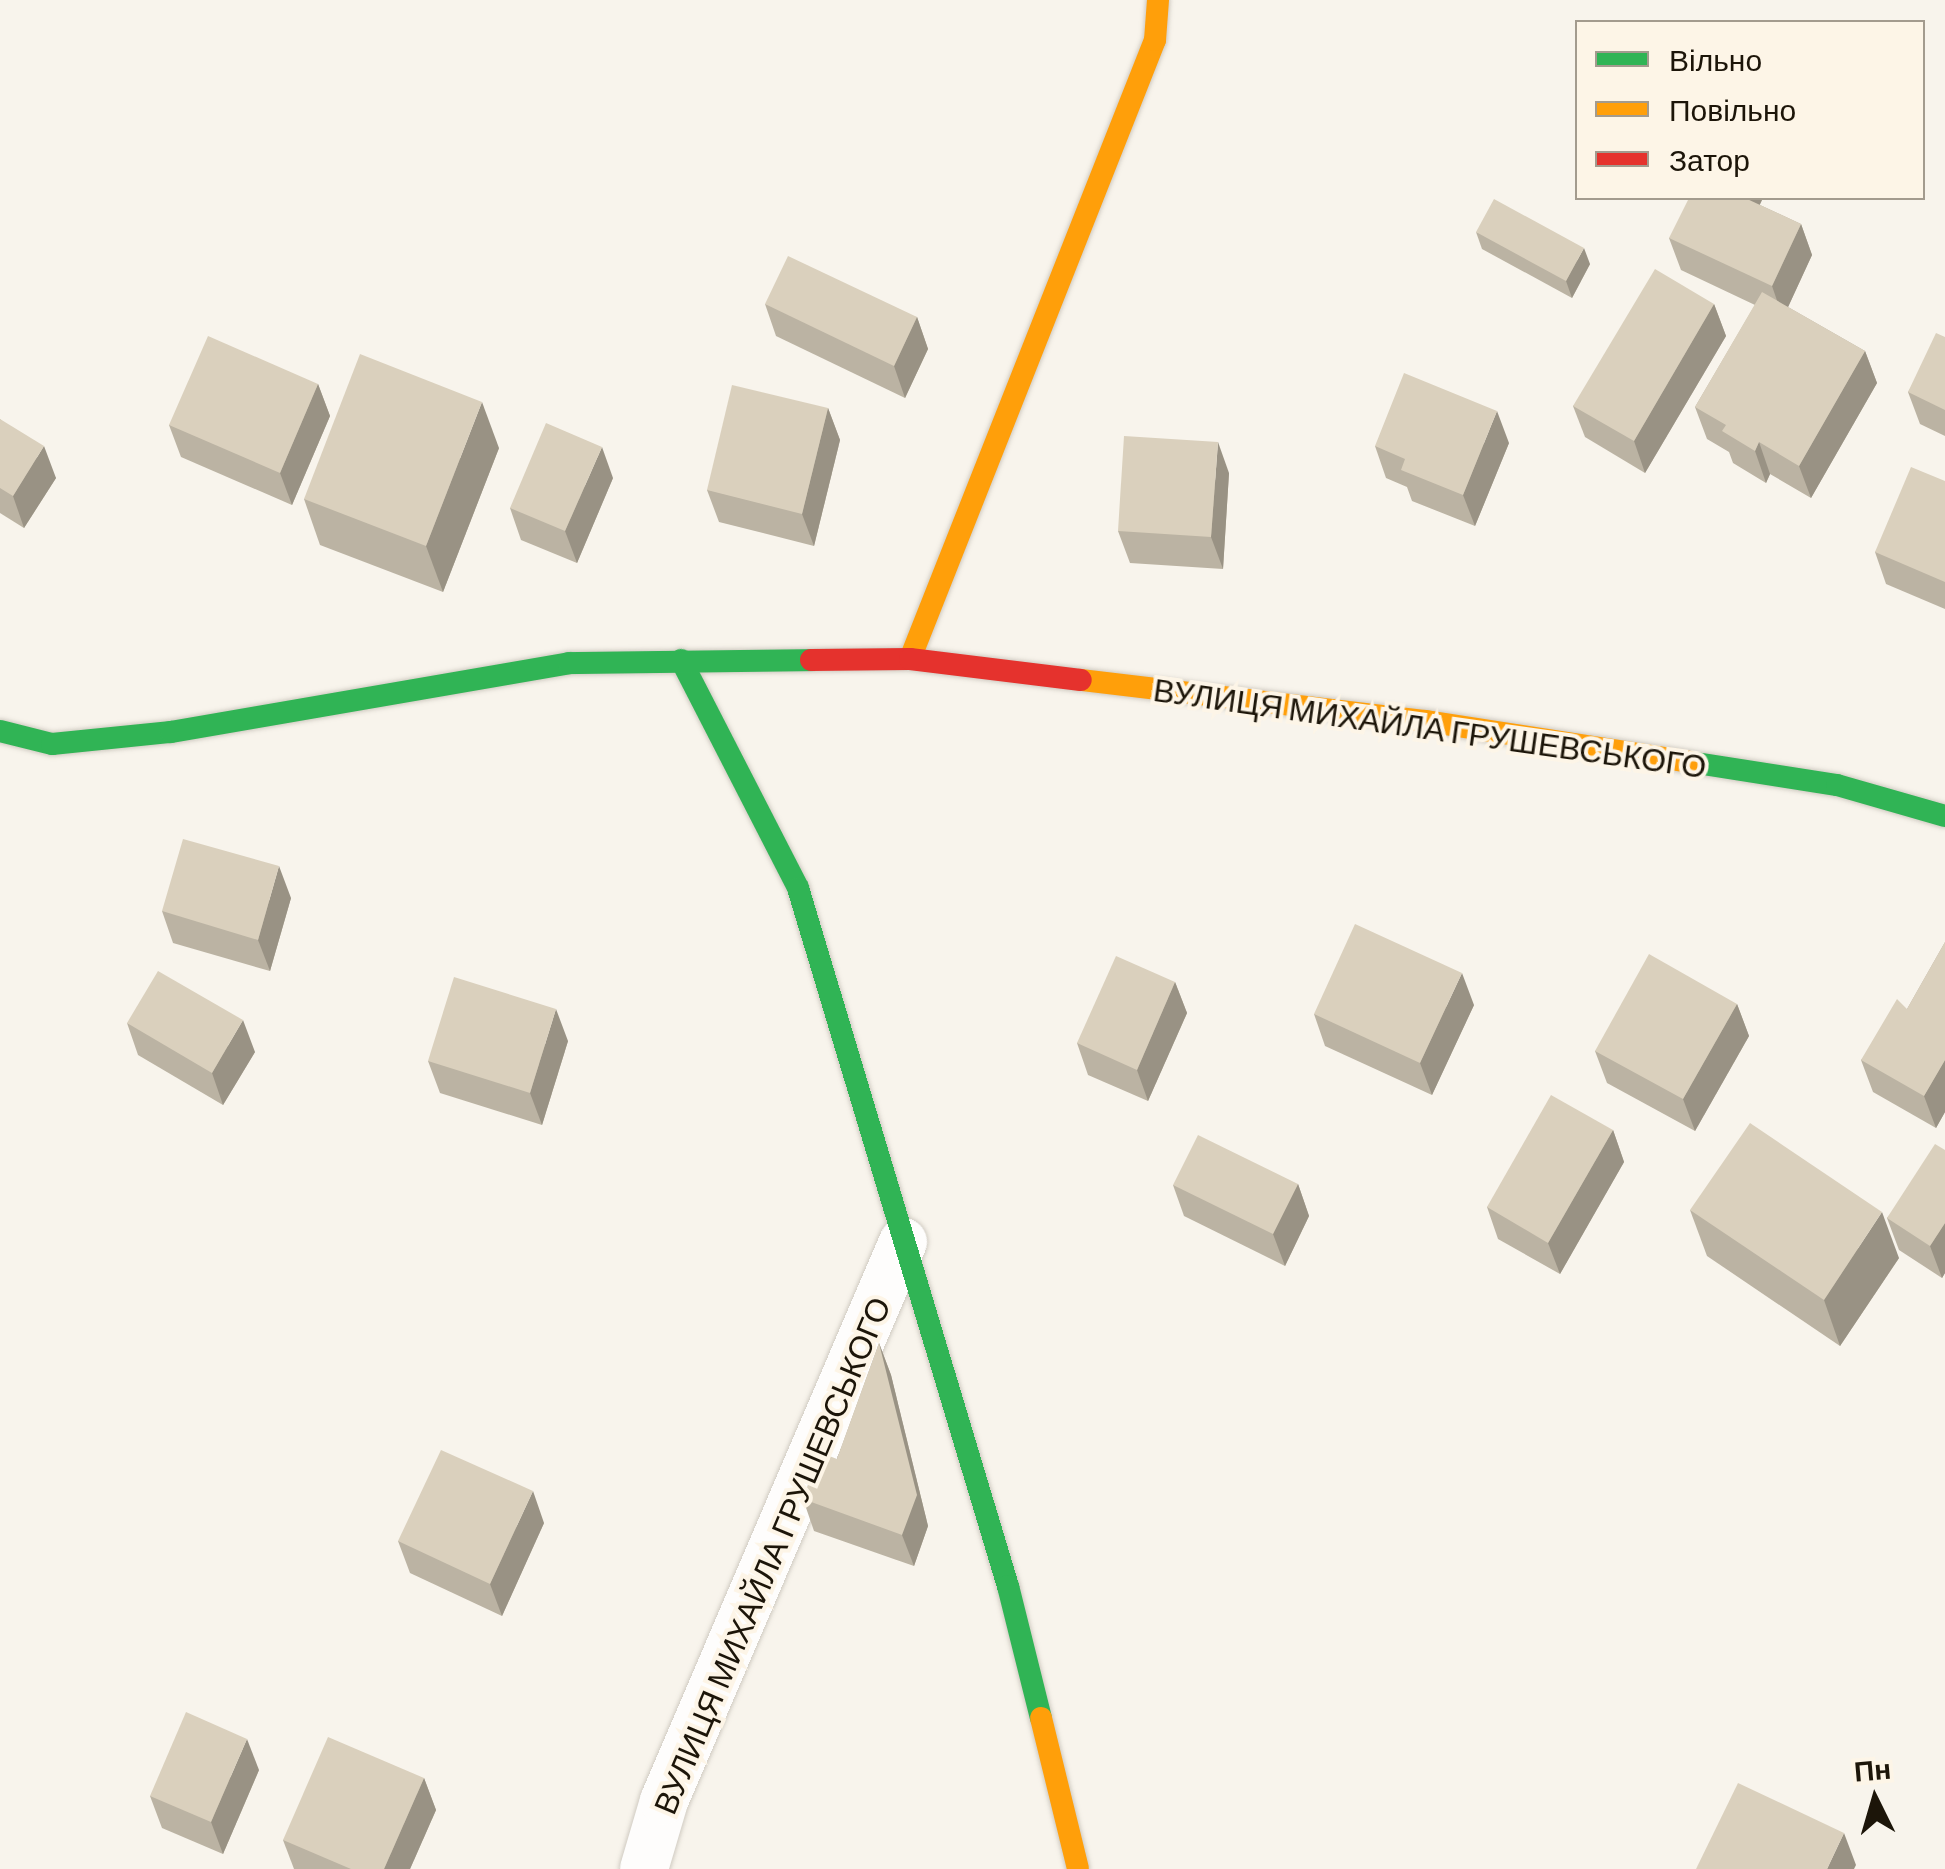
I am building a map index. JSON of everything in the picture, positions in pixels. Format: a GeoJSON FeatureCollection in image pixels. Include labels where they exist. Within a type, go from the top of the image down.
{"type":"FeatureCollection","features":[{"type":"Feature","properties":{"kind":"street"},"geometry":{"type":"LineString","coordinates":[[910,660],[1154,40],[1158,0]]}},
{"type":"Feature","properties":{"kind":"street","name":"ВУЛИЦЯ МИХАЙЛА ГРУШЕВСЬКОГО"},"geometry":{"type":"LineString","coordinates":[[681,660],[798,888],[1008,1586],[1078,1869]]}},
{"type":"Feature","properties":{"kind":"street","name":"ВУЛИЦЯ МИХАЙЛА ГРУШЕВСЬКОГО"},"geometry":{"type":"LineString","coordinates":[[0,731],[52,744],[171,732],[569,663],[910,660],[1426,721],[1837,785],[1945,816]]}},
{"type":"Feature","properties":{"kind":"street","name":"ВУЛИЦЯ МИХАЙЛА ГРУШЕВСЬКОГО"},"geometry":{"type":"LineString","coordinates":[[644,1869],[664,1801],[903,1242]]}},
{"type":"Feature","properties":{"kind":"building"},"geometry":{"type":"Polygon","coordinates":[[[1494,199],[1584,248],[1566,281],[1476,232],[1494,199]]]}},
{"type":"Feature","properties":{"kind":"building"},"geometry":{"type":"Polygon","coordinates":[[[1688,200],[1749,200],[1801,224],[1772,286],[1669,238],[1688,200]]]}},
{"type":"Feature","properties":{"kind":"building"},"geometry":{"type":"Polygon","coordinates":[[[788,256],[917,317],[894,366],[765,304],[788,256]]]}},
{"type":"Feature","properties":{"kind":"building"},"geometry":{"type":"Polygon","coordinates":[[[1655,269],[1714,304],[1634,441],[1573,406],[1655,269]]]}},
{"type":"Feature","properties":{"kind":"building"},"geometry":{"type":"Polygon","coordinates":[[[1762,292],[1865,351],[1799,466],[1759,442],[1755,451],[1722,431],[1726,425],[1695,407],[1762,292]]]}},
{"type":"Feature","properties":{"kind":"building"},"geometry":{"type":"Polygon","coordinates":[[[1936,333],[1945,337],[1945,410],[1908,392],[1936,333]]]}},
{"type":"Feature","properties":{"kind":"building"},"geometry":{"type":"Polygon","coordinates":[[[208,336],[318,384],[280,473],[169,425],[208,336]]]}},
{"type":"Feature","properties":{"kind":"building"},"geometry":{"type":"Polygon","coordinates":[[[360,354],[482,402],[426,546],[304,499],[360,354]]]}},
{"type":"Feature","properties":{"kind":"building"},"geometry":{"type":"Polygon","coordinates":[[[1404,373],[1497,411],[1463,495],[1401,470],[1405,459],[1375,446],[1404,373]]]}},
{"type":"Feature","properties":{"kind":"building"},"geometry":{"type":"Polygon","coordinates":[[[732,385],[828,408],[802,514],[707,490],[732,385]]]}},
{"type":"Feature","properties":{"kind":"building"},"geometry":{"type":"Polygon","coordinates":[[[0,419],[44,446],[13,496],[0,488],[0,419]]]}},
{"type":"Feature","properties":{"kind":"building"},"geometry":{"type":"Polygon","coordinates":[[[546,423],[602,447],[565,531],[510,508],[546,423]]]}},
{"type":"Feature","properties":{"kind":"building"},"geometry":{"type":"Polygon","coordinates":[[[1124,436],[1218,442],[1211,537],[1118,531],[1124,436]]]}},
{"type":"Feature","properties":{"kind":"building"},"geometry":{"type":"Polygon","coordinates":[[[1911,467],[1945,481],[1945,582],[1875,552],[1911,467]]]}},
{"type":"Feature","properties":{"kind":"building"},"geometry":{"type":"Polygon","coordinates":[[[183,839],[279,866],[258,940],[162,911],[183,839]]]}},
{"type":"Feature","properties":{"kind":"building"},"geometry":{"type":"Polygon","coordinates":[[[1355,924],[1462,973],[1420,1063],[1314,1014],[1355,924]]]}},
{"type":"Feature","properties":{"kind":"building"},"geometry":{"type":"Polygon","coordinates":[[[1945,942],[1945,1060],[1924,1096],[1861,1060],[1897,999],[1907,1009],[1945,942]]]}},
{"type":"Feature","properties":{"kind":"building"},"geometry":{"type":"Polygon","coordinates":[[[1649,954],[1737,1004],[1683,1099],[1595,1051],[1649,954]]]}},
{"type":"Feature","properties":{"kind":"building"},"geometry":{"type":"Polygon","coordinates":[[[1116,956],[1175,982],[1137,1070],[1077,1043],[1116,956]]]}},
{"type":"Feature","properties":{"kind":"building"},"geometry":{"type":"Polygon","coordinates":[[[158,971],[243,1020],[212,1073],[127,1023],[158,971]]]}},
{"type":"Feature","properties":{"kind":"building"},"geometry":{"type":"Polygon","coordinates":[[[454,977],[556,1009],[530,1093],[428,1061],[454,977]]]}},
{"type":"Feature","properties":{"kind":"building"},"geometry":{"type":"Polygon","coordinates":[[[1551,1095],[1613,1130],[1548,1243],[1487,1207],[1551,1095]]]}},
{"type":"Feature","properties":{"kind":"building"},"geometry":{"type":"Polygon","coordinates":[[[1750,1123],[1882,1212],[1824,1300],[1690,1210],[1750,1123]]]}},
{"type":"Feature","properties":{"kind":"building"},"geometry":{"type":"Polygon","coordinates":[[[1198,1135],[1298,1184],[1273,1234],[1173,1185],[1198,1135]]]}},
{"type":"Feature","properties":{"kind":"building"},"geometry":{"type":"Polygon","coordinates":[[[1935,1144],[1945,1150],[1945,1223],[1930,1246],[1887,1218],[1935,1144]]]}},
{"type":"Feature","properties":{"kind":"building"},"geometry":{"type":"Polygon","coordinates":[[[879,1343],[917,1495],[902,1535],[803,1499],[819,1452],[837,1459],[879,1343]]]}},
{"type":"Feature","properties":{"kind":"building"},"geometry":{"type":"Polygon","coordinates":[[[441,1450],[533,1491],[490,1584],[398,1541],[441,1450]]]}},
{"type":"Feature","properties":{"kind":"building"},"geometry":{"type":"Polygon","coordinates":[[[186,1712],[247,1739],[211,1822],[150,1796],[186,1712]]]}},
{"type":"Feature","properties":{"kind":"building"},"geometry":{"type":"Polygon","coordinates":[[[328,1737],[424,1778],[384,1869],[351,1869],[283,1840],[328,1737]]]}},
{"type":"Feature","properties":{"kind":"building"},"geometry":{"type":"Polygon","coordinates":[[[1738,1783],[1844,1833],[1827,1869],[1696,1869],[1738,1783]]]}},
{"type":"Feature","properties":{"kind":"traffic: fast"},"geometry":{"type":"LineString","coordinates":[[681,660],[798,888],[1008,1586],[1041,1718]]}},
{"type":"Feature","properties":{"kind":"traffic: fast"},"geometry":{"type":"LineString","coordinates":[[0,731],[52,744],[171,732],[569,663],[811,660]]}},
{"type":"Feature","properties":{"kind":"traffic: fast"},"geometry":{"type":"LineString","coordinates":[[1690,762],[1837,785],[1945,816]]}},
{"type":"Feature","properties":{"kind":"traffic: slow"},"geometry":{"type":"LineString","coordinates":[[910,659],[1155,40],[1158,0]]}},
{"type":"Feature","properties":{"kind":"traffic: slow"},"geometry":{"type":"LineString","coordinates":[[1081,680],[1426,721],[1690,762]]}},
{"type":"Feature","properties":{"kind":"traffic: slow"},"geometry":{"type":"LineString","coordinates":[[1041,1718],[1078,1869]]}},
{"type":"Feature","properties":{"kind":"traffic: jam"},"geometry":{"type":"LineString","coordinates":[[811,660],[910,659],[1081,680]]}}]}
